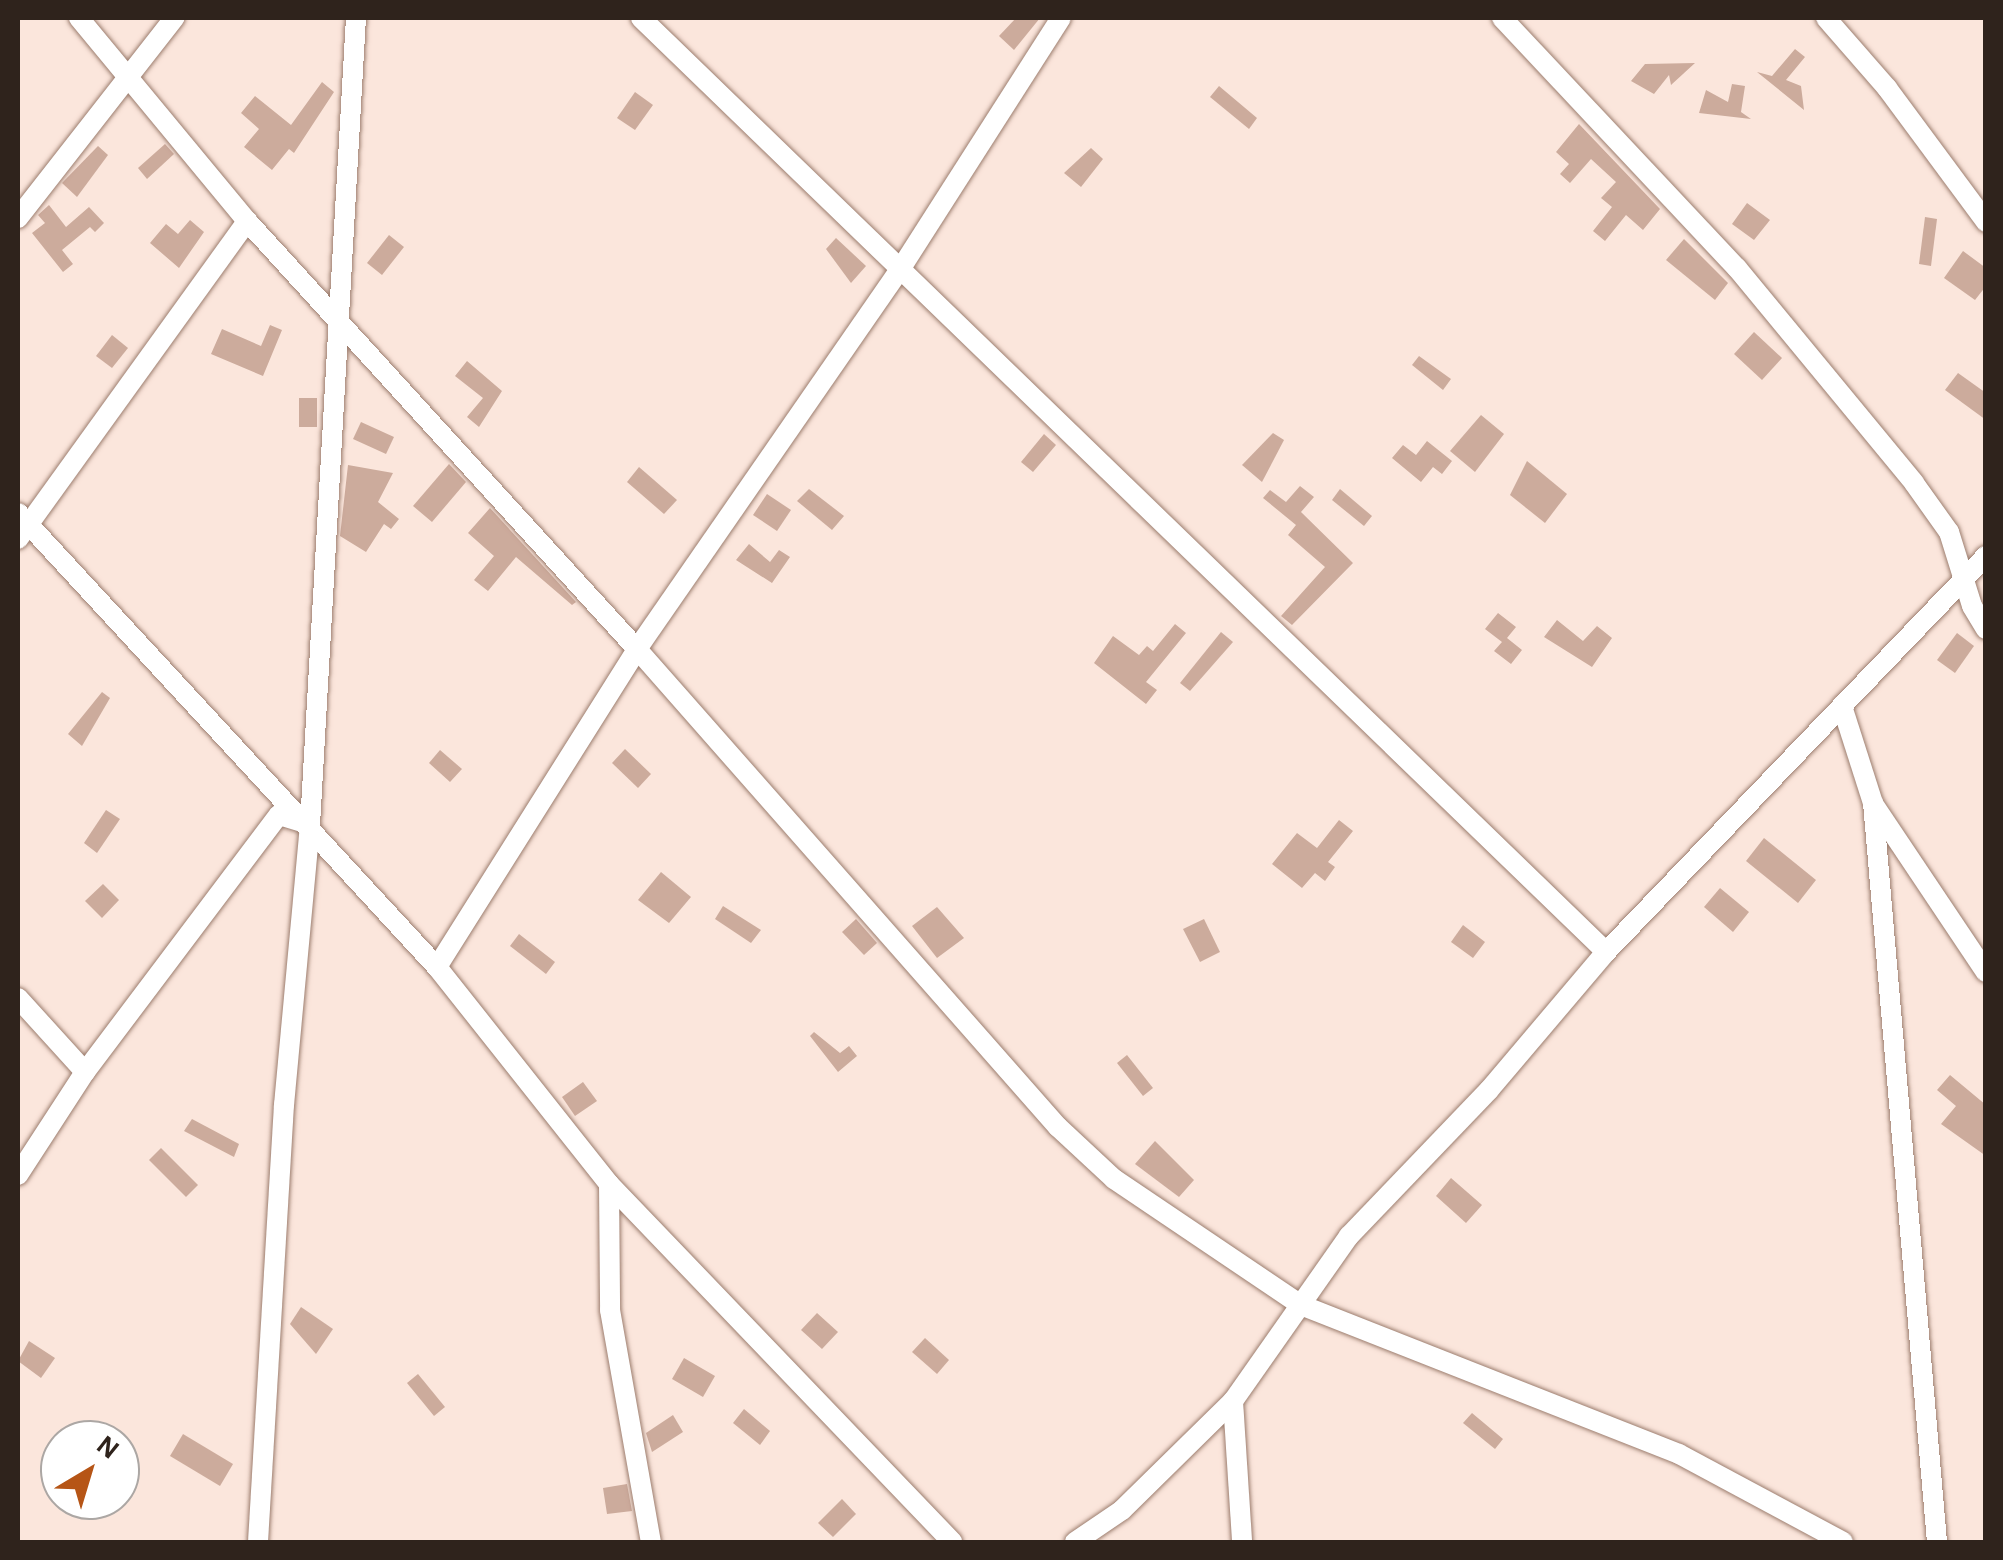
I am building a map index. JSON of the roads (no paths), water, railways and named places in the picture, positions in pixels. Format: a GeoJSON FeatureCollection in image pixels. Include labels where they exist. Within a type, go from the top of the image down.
{"type":"FeatureCollection","features":[{"type":"Feature","properties":{"kind":"street"},"geometry":{"type":"LineString","coordinates":[[78,18],[247,220],[636,648],[1058,1128],[1165,1217],[1302,1305],[1679,1454],[1843,1542]]}},
{"type":"Feature","properties":{"kind":"street"},"geometry":{"type":"LineString","coordinates":[[18,218],[174,18]]}},
{"type":"Feature","properties":{"kind":"street"},"geometry":{"type":"LineString","coordinates":[[258,1542],[284,1105],[310,825],[356,18]]}},
{"type":"Feature","properties":{"kind":"street"},"geometry":{"type":"LineString","coordinates":[[641,18],[904,266],[1606,952]]}},
{"type":"Feature","properties":{"kind":"street"},"geometry":{"type":"LineString","coordinates":[[437,967],[636,648],[904,266],[1061,18]]}},
{"type":"Feature","properties":{"kind":"street"},"geometry":{"type":"LineString","coordinates":[[1502,18],[1737,268],[1914,483],[1948,532],[1966,575],[1972,606],[1986,629]]}},
{"type":"Feature","properties":{"kind":"street"},"geometry":{"type":"LineString","coordinates":[[1826,18],[1888,88],[1986,222]]}},
{"type":"Feature","properties":{"kind":"street"},"geometry":{"type":"LineString","coordinates":[[247,220],[21,526],[310,825],[437,967],[609,1184],[952,1542]]}},
{"type":"Feature","properties":{"kind":"street"},"geometry":{"type":"LineString","coordinates":[[1075,1542],[1122,1510],[1233,1401],[1349,1236],[1489,1090],[1606,952],[1986,556]]}},
{"type":"Feature","properties":{"kind":"street"},"geometry":{"type":"LineString","coordinates":[[1842,706],[1873,803],[1938,1542]]}},
{"type":"Feature","properties":{"kind":"street"},"geometry":{"type":"LineString","coordinates":[[1873,803],[1986,972]]}},
{"type":"Feature","properties":{"kind":"street"},"geometry":{"type":"LineString","coordinates":[[18,1174],[85,1072],[280,815],[310,825]]}},
{"type":"Feature","properties":{"kind":"street"},"geometry":{"type":"LineString","coordinates":[[18,998],[85,1072]]}},
{"type":"Feature","properties":{"kind":"street"},"geometry":{"type":"LineString","coordinates":[[609,1184],[610,1310],[651,1542]]}},
{"type":"Feature","properties":{"kind":"street"},"geometry":{"type":"LineString","coordinates":[[1233,1401],[1242,1542]]}}]}
